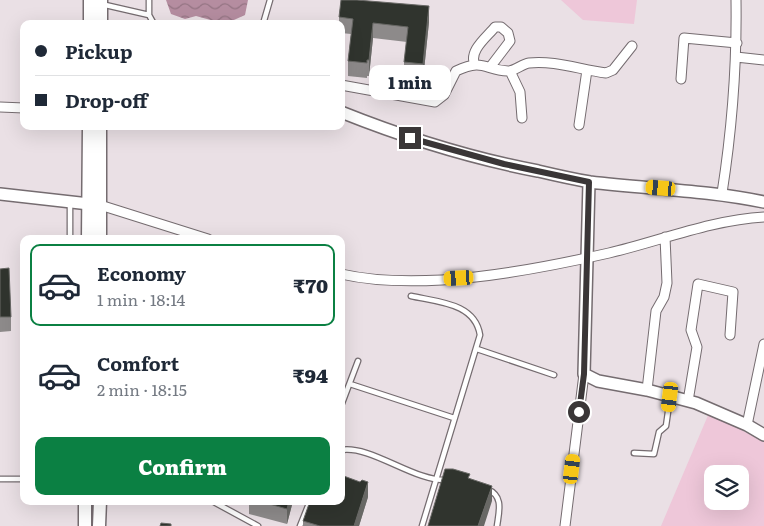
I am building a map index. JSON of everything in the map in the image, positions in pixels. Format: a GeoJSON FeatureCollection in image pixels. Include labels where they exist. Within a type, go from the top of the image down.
{"type":"FeatureCollection","features":[{"type":"Feature","properties":{"kind":"main road"},"geometry":{"type":"LineString","coordinates":[[91,20],[98,1]]}},
{"type":"Feature","properties":{"kind":"main road"},"geometry":{"type":"LineString","coordinates":[[98,1],[101,20]]}},
{"type":"Feature","properties":{"kind":"main road"},"geometry":{"type":"LineString","coordinates":[[89,130],[94,205],[99,235]]}},
{"type":"Feature","properties":{"kind":"main road"},"geometry":{"type":"LineString","coordinates":[[89,235],[94,205],[100,130]]}},
{"type":"Feature","properties":{"kind":"main road"},"geometry":{"type":"LineString","coordinates":[[85,526],[86,505]]}},
{"type":"Feature","properties":{"kind":"main road"},"geometry":{"type":"LineString","coordinates":[[99,526],[100,505]]}},
{"type":"Feature","properties":{"kind":"street"},"geometry":{"type":"LineString","coordinates":[[722,193],[730,141],[737,43],[736,0]]}},
{"type":"Feature","properties":{"kind":"street"},"geometry":{"type":"LineString","coordinates":[[475,65],[473,53],[495,27],[501,26],[508,33],[510,41],[490,66]]}},
{"type":"Feature","properties":{"kind":"street"},"geometry":{"type":"LineString","coordinates":[[680,79],[684,38],[737,43]]}},
{"type":"Feature","properties":{"kind":"street"},"geometry":{"type":"LineString","coordinates":[[345,86],[435,102],[444,95],[456,71],[475,65],[490,66],[510,71],[529,63],[610,72],[632,46]]}},
{"type":"Feature","properties":{"kind":"street"},"geometry":{"type":"LineString","coordinates":[[736,57],[764,60]]}},
{"type":"Feature","properties":{"kind":"street"},"geometry":{"type":"LineString","coordinates":[[579,125],[587,70]]}},
{"type":"Feature","properties":{"kind":"street"},"geometry":{"type":"LineString","coordinates":[[510,71],[520,92],[522,118]]}},
{"type":"Feature","properties":{"kind":"street"},"geometry":{"type":"LineString","coordinates":[[0,107],[20,108]]}},
{"type":"Feature","properties":{"kind":"street"},"geometry":{"type":"LineString","coordinates":[[345,114],[395,133],[453,152],[589,182],[722,193],[764,202]]}},
{"type":"Feature","properties":{"kind":"street"},"geometry":{"type":"LineString","coordinates":[[565,526],[584,374],[589,182]]}},
{"type":"Feature","properties":{"kind":"street"},"geometry":{"type":"LineString","coordinates":[[0,194],[94,205],[195,235]]}},
{"type":"Feature","properties":{"kind":"street"},"geometry":{"type":"LineString","coordinates":[[345,274],[397,279],[459,278],[525,269],[588,257],[739,219],[764,217]]}},
{"type":"Feature","properties":{"kind":"street"},"geometry":{"type":"LineString","coordinates":[[647,390],[656,311],[664,297],[667,283],[665,237]]}},
{"type":"Feature","properties":{"kind":"street"},"geometry":{"type":"LineString","coordinates":[[688,401],[697,347],[691,330],[698,284],[734,292],[730,335]]}},
{"type":"Feature","properties":{"kind":"street"},"geometry":{"type":"LineString","coordinates":[[747,425],[764,344]]}},
{"type":"Feature","properties":{"kind":"street"},"geometry":{"type":"LineString","coordinates":[[584,374],[598,382],[647,390],[706,406],[747,425],[764,436]]}},
{"type":"Feature","properties":{"kind":"lane"},"geometry":{"type":"LineString","coordinates":[[149,0],[149,16],[152,20]]}},
{"type":"Feature","properties":{"kind":"lane"},"geometry":{"type":"LineString","coordinates":[[264,20],[270,0]]}},
{"type":"Feature","properties":{"kind":"lane"},"geometry":{"type":"LineString","coordinates":[[98,1],[149,16]]}},
{"type":"Feature","properties":{"kind":"lane"},"geometry":{"type":"LineString","coordinates":[[70,202],[70,235]]}},
{"type":"Feature","properties":{"kind":"lane"},"geometry":{"type":"LineString","coordinates":[[411,296],[468,312],[479,328],[480,335],[422,526]]}},
{"type":"Feature","properties":{"kind":"lane"},"geometry":{"type":"LineString","coordinates":[[477,349],[554,375]]}},
{"type":"Feature","properties":{"kind":"lane"},"geometry":{"type":"LineString","coordinates":[[345,396],[358,361]]}},
{"type":"Feature","properties":{"kind":"lane"},"geometry":{"type":"LineString","coordinates":[[350,384],[454,418]]}},
{"type":"Feature","properties":{"kind":"lane"},"geometry":{"type":"LineString","coordinates":[[634,453],[654,454],[659,432],[667,423],[670,397]]}},
{"type":"Feature","properties":{"kind":"lane"},"geometry":{"type":"LineString","coordinates":[[345,449],[376,457],[435,481],[458,480]]}},
{"type":"Feature","properties":{"kind":"lane"},"geometry":{"type":"LineString","coordinates":[[0,478],[20,479]]}},
{"type":"Feature","properties":{"kind":"lane"},"geometry":{"type":"LineString","coordinates":[[481,487],[496,493],[499,499],[497,526]]}},
{"type":"Feature","properties":{"kind":"lane"},"geometry":{"type":"LineString","coordinates":[[219,505],[258,526]]}},
{"type":"Feature","properties":{"kind":"lane"},"geometry":{"type":"LineString","coordinates":[[300,526],[308,505]]}},
{"type":"Feature","properties":{"kind":"shaded area"},"geometry":{"type":"Polygon","coordinates":[[[561,0],[637,0],[634,24],[583,20],[561,0]]]}},
{"type":"Feature","properties":{"kind":"shaded area"},"geometry":{"type":"Polygon","coordinates":[[[709,413],[764,442],[764,526],[661,526],[709,413]]]}},
{"type":"Feature","properties":{"kind":"water"},"geometry":{"type":"Polygon","coordinates":[[[166,0],[248,0],[245,15],[234,20],[210,20],[196,16],[185,19],[171,14],[166,0]]]}},
{"type":"Feature","properties":{"kind":"building"},"geometry":{"type":"Polygon","coordinates":[[[341,0],[429,6],[423,64],[404,62],[408,27],[373,23],[369,60],[367,60],[367,63],[348,61],[353,19],[339,17],[341,0]]]}},
{"type":"Feature","properties":{"kind":"building"},"geometry":{"type":"Polygon","coordinates":[[[9,268],[11,317],[0,317],[0,269],[9,268]]]}},
{"type":"Feature","properties":{"kind":"building"},"geometry":{"type":"Polygon","coordinates":[[[445,469],[453,469],[470,474],[468,478],[492,486],[478,526],[428,526],[445,469]]]}},
{"type":"Feature","properties":{"kind":"building"},"geometry":{"type":"Polygon","coordinates":[[[345,476],[360,482],[362,480],[368,482],[354,526],[320,526],[303,521],[309,505],[345,505],[345,476]]]}},
{"type":"Feature","properties":{"kind":"building"},"geometry":{"type":"Polygon","coordinates":[[[273,505],[288,505],[287,509],[273,505]]]}},
{"type":"Feature","properties":{"kind":"building"},"geometry":{"type":"Polygon","coordinates":[[[161,523],[171,524],[171,526],[160,526],[161,523]]]}},
{"type":"Feature","properties":{"kind":"route"},"geometry":{"type":"LineString","coordinates":[[410,138],[453,152],[589,182],[588,257],[582,366],[584,374],[579,412]]}}]}
